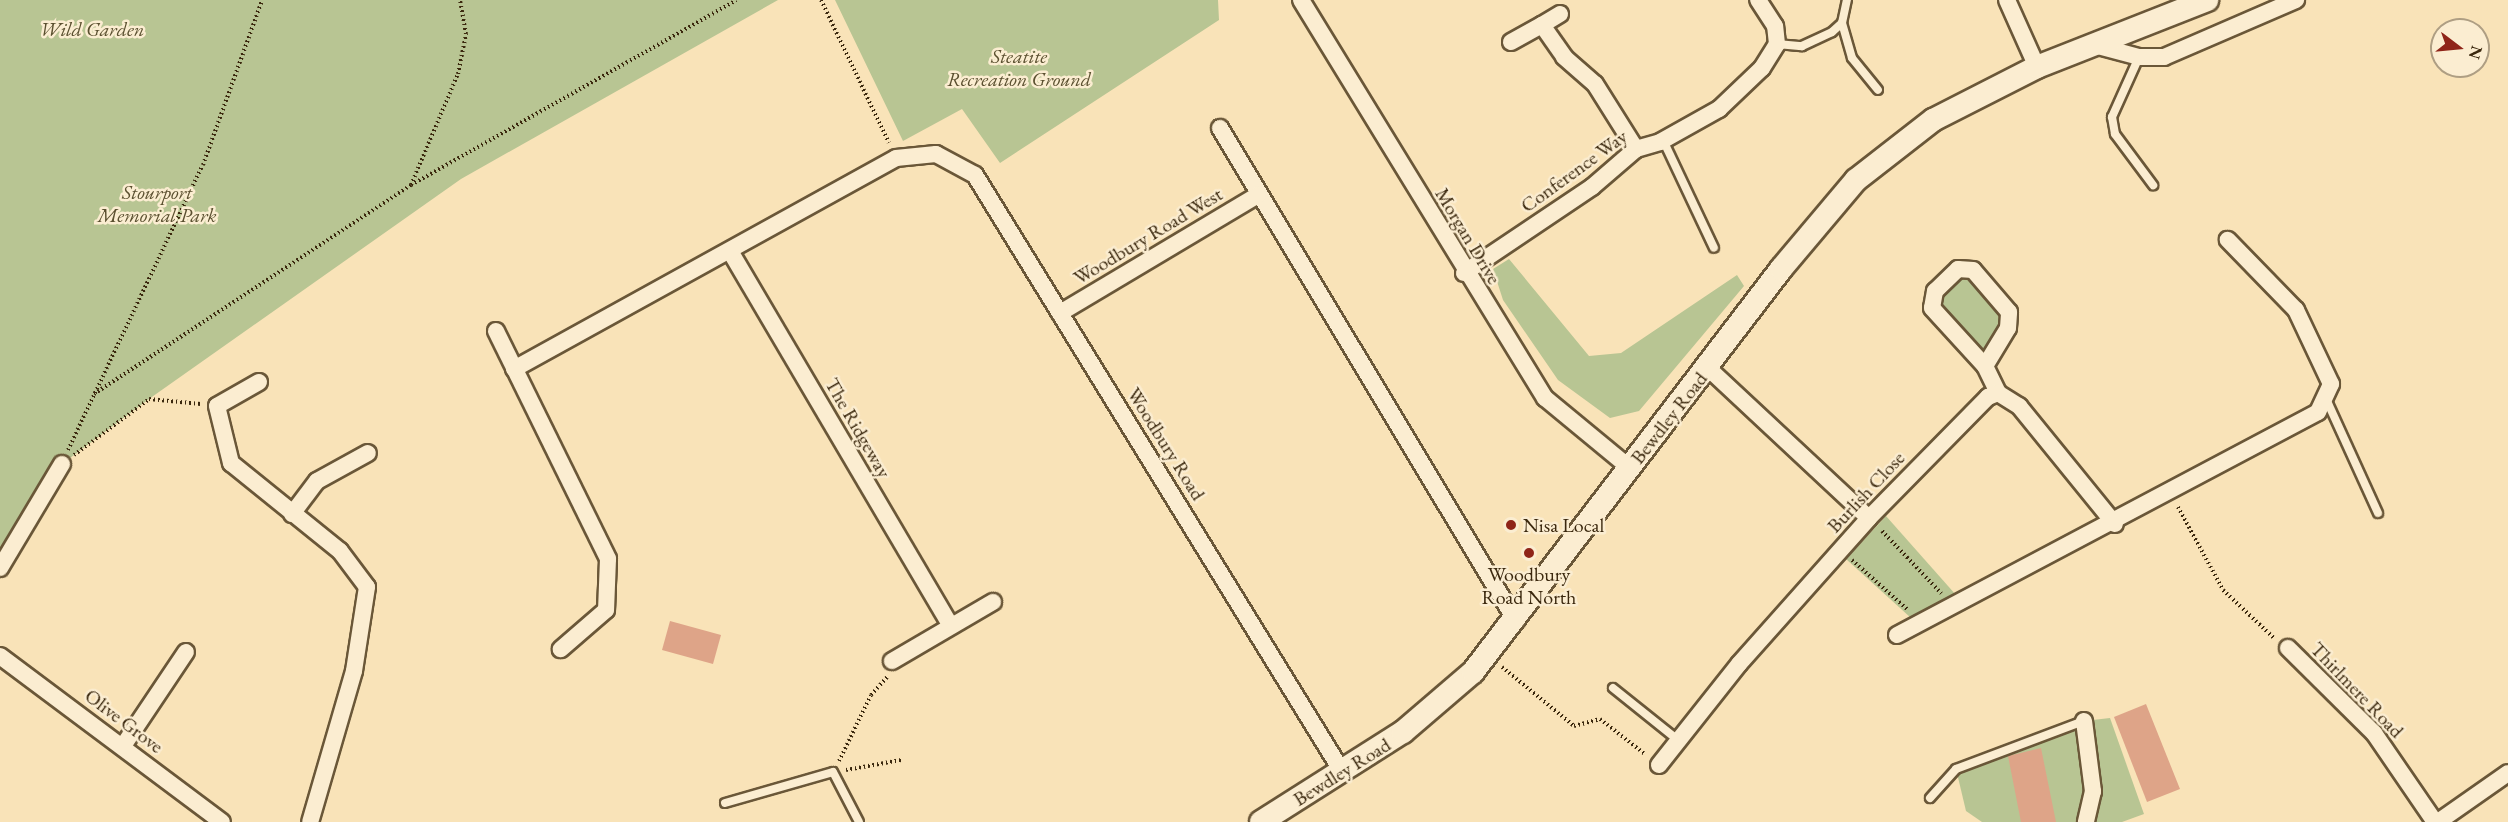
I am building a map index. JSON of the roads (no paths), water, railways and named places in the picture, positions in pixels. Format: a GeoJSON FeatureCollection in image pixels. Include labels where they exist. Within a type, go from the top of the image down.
{"type":"FeatureCollection","features":[{"type":"Feature","properties":{"kind":"main road","name":"Bewdley Road"},"geometry":{"type":"LineString","coordinates":[[1261,822],[1343,773],[1433,710],[1487,655],[1516,621],[1630,468],[1856,180],[1933,120],[2037,67],[2098,46],[2206,0]]}},
{"type":"Feature","properties":{"kind":"street","name":"Morgan Drive"},"geometry":{"type":"LineString","coordinates":[[1301,0],[1464,273],[1545,398],[1630,468]]}},
{"type":"Feature","properties":{"kind":"street"},"geometry":{"type":"LineString","coordinates":[[1758,0],[1775,26],[1778,44]]}},
{"type":"Feature","properties":{"kind":"street"},"geometry":{"type":"LineString","coordinates":[[2007,0],[2037,67]]}},
{"type":"Feature","properties":{"kind":"street"},"geometry":{"type":"LineString","coordinates":[[2098,46],[2139,57],[2164,57],[2296,0]]}},
{"type":"Feature","properties":{"kind":"street"},"geometry":{"type":"LineString","coordinates":[[1511,42],[1560,14]]}},
{"type":"Feature","properties":{"kind":"street"},"geometry":{"type":"LineString","coordinates":[[1542,25],[1564,57],[1595,84],[1635,149]]}},
{"type":"Feature","properties":{"kind":"street","name":"Conference Way"},"geometry":{"type":"LineString","coordinates":[[1464,273],[1592,187],[1635,149],[1663,140],[1719,109],[1762,68],[1778,44]]}},
{"type":"Feature","properties":{"kind":"street"},"geometry":{"type":"LineString","coordinates":[[1220,128],[1258,195],[1516,621]]}},
{"type":"Feature","properties":{"kind":"street","name":"Woodbury Road"},"geometry":{"type":"LineString","coordinates":[[730,251],[896,158],[936,154],[975,174],[1343,773]]}},
{"type":"Feature","properties":{"kind":"street","name":"Woodbury Road West"},"geometry":{"type":"LineString","coordinates":[[1060,313],[1258,195]]}},
{"type":"Feature","properties":{"kind":"street"},"geometry":{"type":"LineString","coordinates":[[1898,635],[2115,524],[2318,412],[2327,401],[2331,384],[2296,310],[2228,240]]}},
{"type":"Feature","properties":{"kind":"street"},"geometry":{"type":"LineString","coordinates":[[514,369],[730,251]]}},
{"type":"Feature","properties":{"kind":"street","name":"The Ridgeway"},"geometry":{"type":"LineString","coordinates":[[730,251],[951,626]]}},
{"type":"Feature","properties":{"kind":"street"},"geometry":{"type":"LineString","coordinates":[[1985,366],[1997,339],[2008,328],[2009,312],[1966,267],[1931,299],[1932,308],[1985,366],[1998,393],[2019,406],[2115,524]]}},
{"type":"Feature","properties":{"kind":"street"},"geometry":{"type":"LineString","coordinates":[[496,331],[608,559],[606,610],[561,649]]}},
{"type":"Feature","properties":{"kind":"street"},"geometry":{"type":"LineString","coordinates":[[1966,344],[1997,339]]}},
{"type":"Feature","properties":{"kind":"street"},"geometry":{"type":"LineString","coordinates":[[1708,368],[1869,518]]}},
{"type":"Feature","properties":{"kind":"street"},"geometry":{"type":"LineString","coordinates":[[259,382],[217,406],[231,463],[292,514],[340,550],[367,586],[354,670],[310,822]]}},
{"type":"Feature","properties":{"kind":"street","name":"Burlish Close"},"geometry":{"type":"LineString","coordinates":[[1659,765],[1840,549],[1977,406],[1998,393]]}},
{"type":"Feature","properties":{"kind":"street"},"geometry":{"type":"LineString","coordinates":[[292,514],[317,481],[368,453]]}},
{"type":"Feature","properties":{"kind":"street"},"geometry":{"type":"LineString","coordinates":[[0,568],[62,464]]}},
{"type":"Feature","properties":{"kind":"street"},"geometry":{"type":"LineString","coordinates":[[892,662],[993,602]]}},
{"type":"Feature","properties":{"kind":"street","name":"Thirlmere Road"},"geometry":{"type":"LineString","coordinates":[[2288,648],[2374,733],[2437,822]]}},
{"type":"Feature","properties":{"kind":"street"},"geometry":{"type":"LineString","coordinates":[[123,746],[186,652]]}},
{"type":"Feature","properties":{"kind":"street","name":"Olive Grove"},"geometry":{"type":"LineString","coordinates":[[0,656],[222,822]]}},
{"type":"Feature","properties":{"kind":"street"},"geometry":{"type":"LineString","coordinates":[[2084,721],[2093,791],[2086,822]]}},
{"type":"Feature","properties":{"kind":"street"},"geometry":{"type":"LineString","coordinates":[[2437,822],[2508,773]]}},
{"type":"Feature","properties":{"kind":"lane"},"geometry":{"type":"LineString","coordinates":[[1848,0],[1842,23],[1852,58],[1878,90]]}},
{"type":"Feature","properties":{"kind":"lane"},"geometry":{"type":"LineString","coordinates":[[1778,44],[1803,46],[1842,23]]}},
{"type":"Feature","properties":{"kind":"lane"},"geometry":{"type":"LineString","coordinates":[[2139,57],[2112,117],[2115,134],[2153,185]]}},
{"type":"Feature","properties":{"kind":"lane"},"geometry":{"type":"LineString","coordinates":[[1663,140],[1714,248]]}},
{"type":"Feature","properties":{"kind":"lane"},"geometry":{"type":"LineString","coordinates":[[2327,401],[2378,513]]}},
{"type":"Feature","properties":{"kind":"lane"},"geometry":{"type":"LineString","coordinates":[[1613,687],[1678,740]]}},
{"type":"Feature","properties":{"kind":"lane"},"geometry":{"type":"LineString","coordinates":[[1930,798],[1956,770],[2084,721]]}},
{"type":"Feature","properties":{"kind":"lane"},"geometry":{"type":"LineString","coordinates":[[725,802],[833,772],[859,822]]}},
{"type":"Feature","properties":{"kind":"place","name":"Nisa Local"},"geometry":{"type":"Point","coordinates":[1511,525]}},
{"type":"Feature","properties":{"kind":"place","name":"Woodbury Road North"},"geometry":{"type":"Point","coordinates":[1529,553]}},
{"type":"Feature","properties":{"kind":"park label","name":"Wild Garden"},"geometry":{"type":"Point","coordinates":[92,29]}},
{"type":"Feature","properties":{"kind":"park label","name":"Steatite Recreation Ground"},"geometry":{"type":"Point","coordinates":[1019,68]}},
{"type":"Feature","properties":{"kind":"park label","name":"Stourport Memorial Park"},"geometry":{"type":"Point","coordinates":[157,204]}}]}
